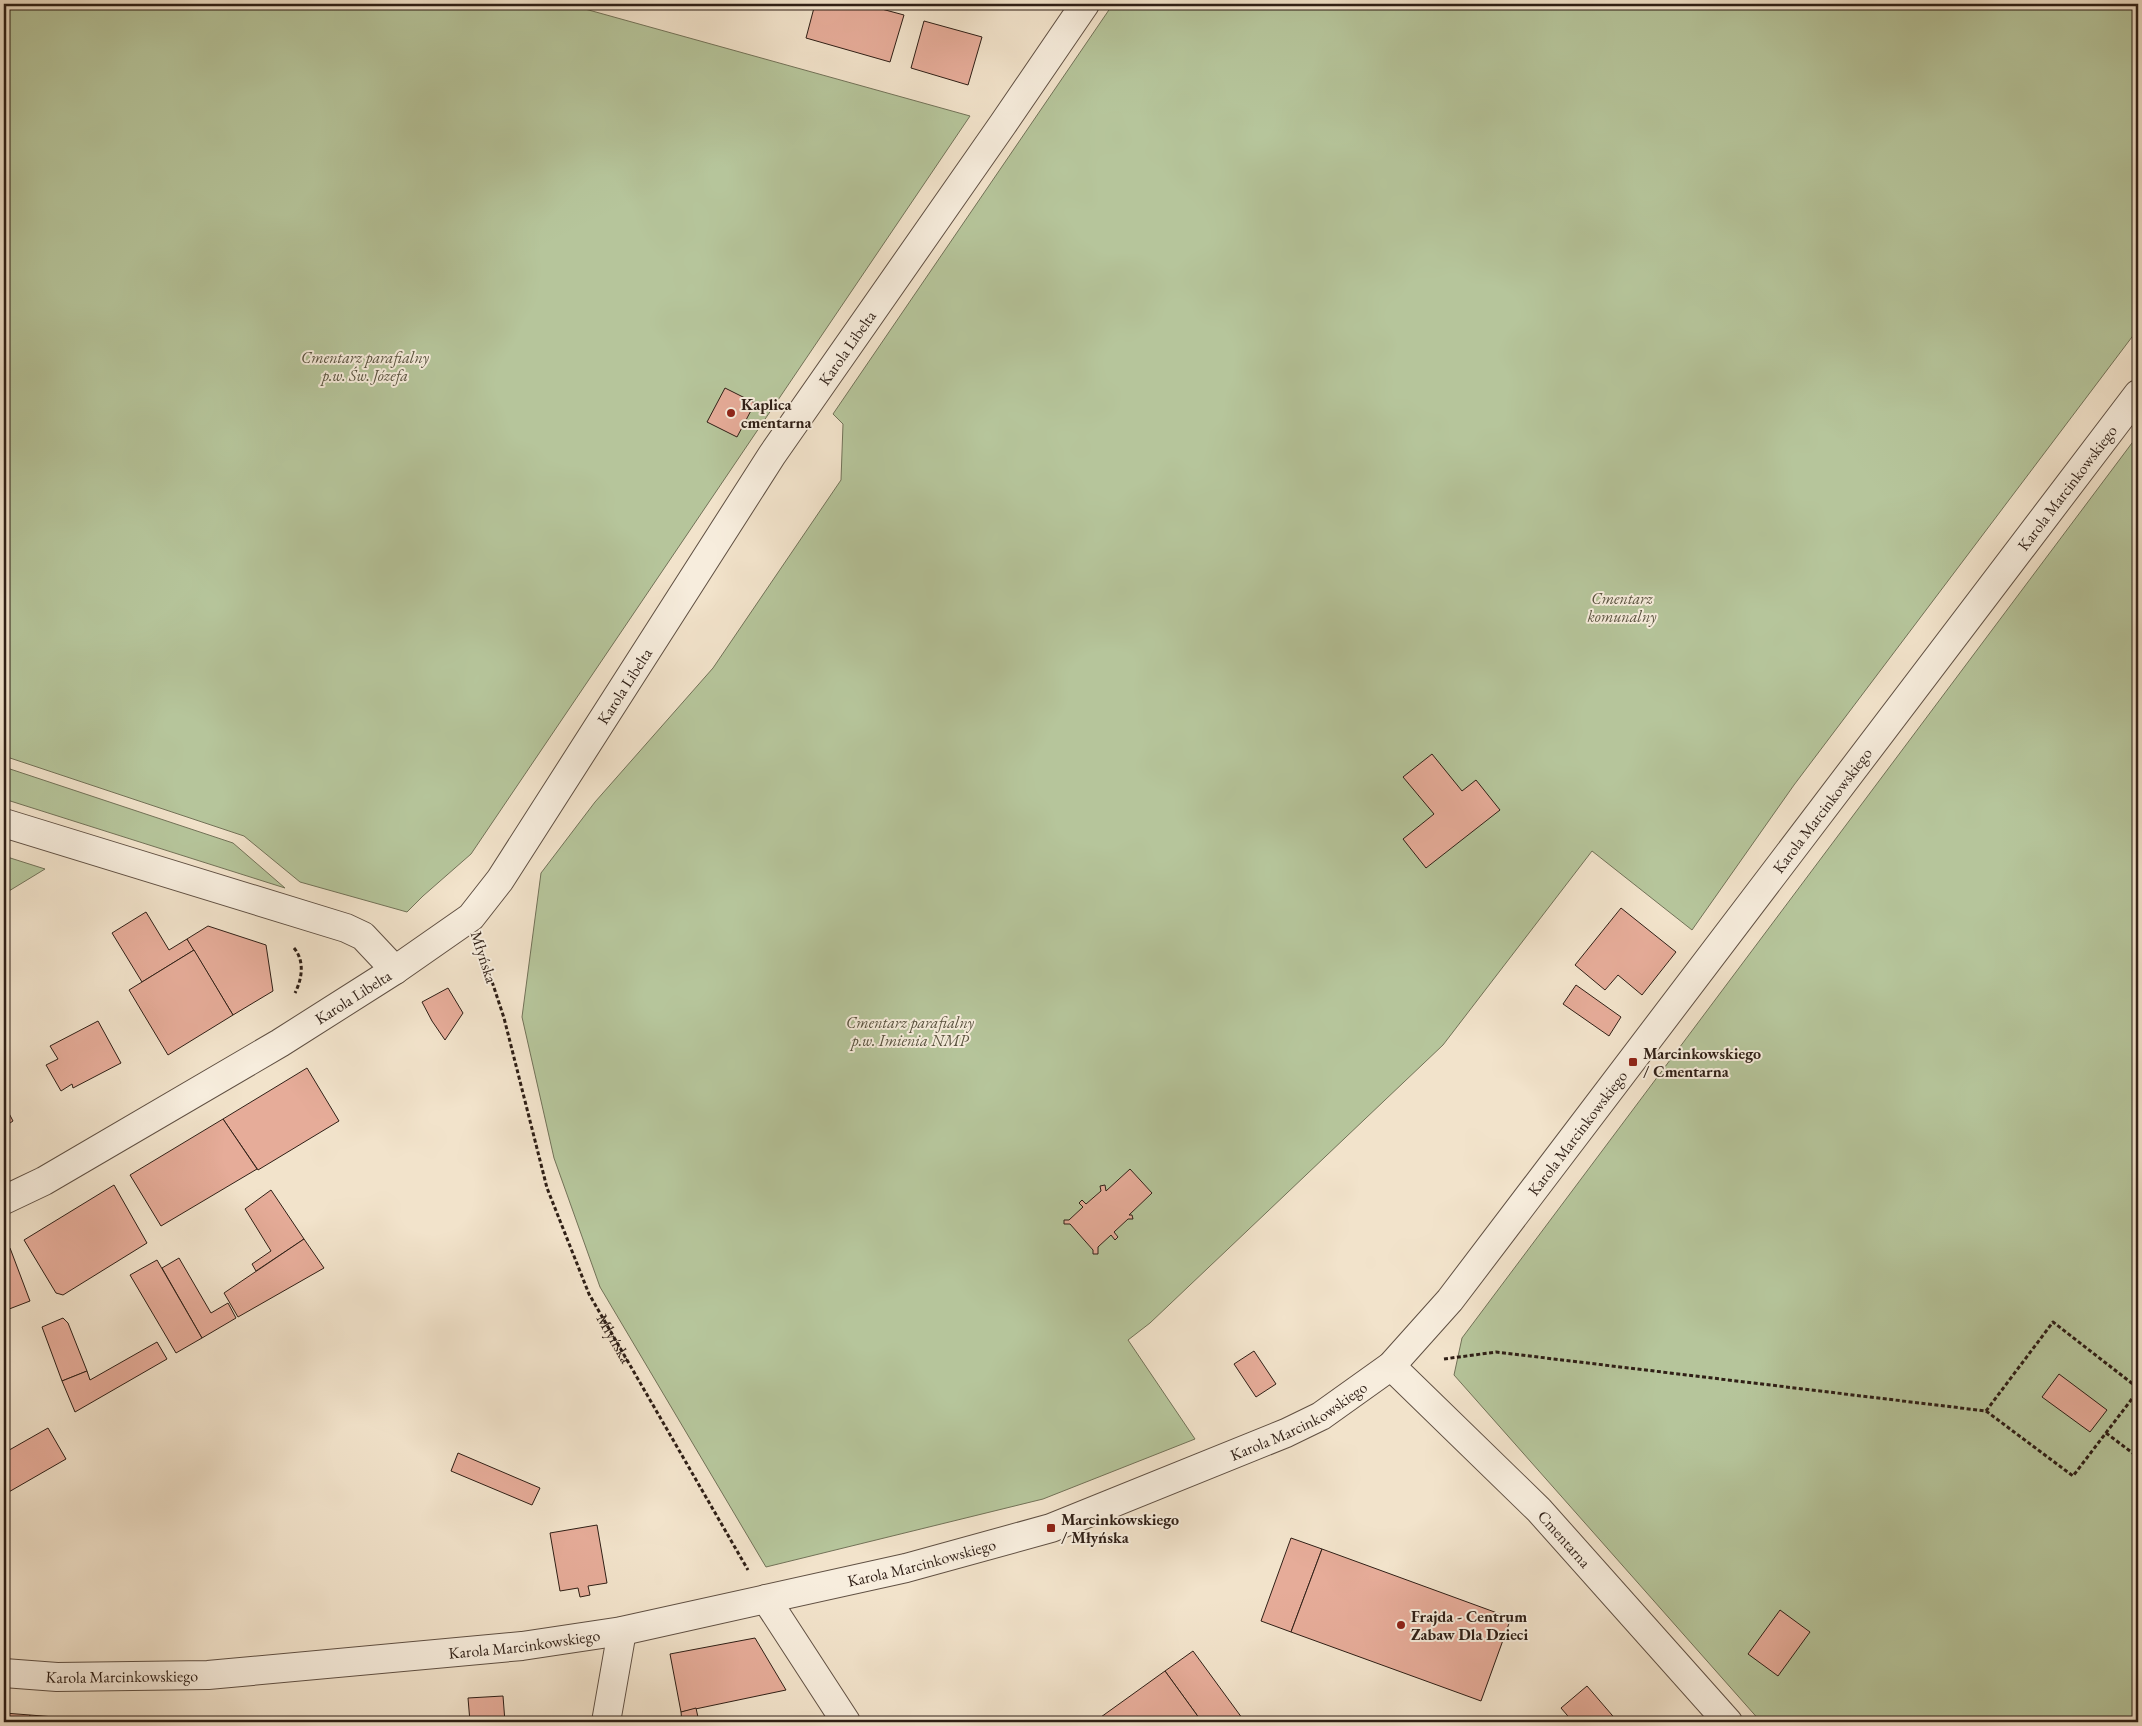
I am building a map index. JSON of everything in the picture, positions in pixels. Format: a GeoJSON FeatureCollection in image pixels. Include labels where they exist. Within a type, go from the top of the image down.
{"type":"FeatureCollection","features":[{"type":"Feature","properties":{"kind":"street","name":"Karola Libelta"},"geometry":{"type":"LineString","coordinates":[[4,1200],[53,1176],[280,1043],[395,970],[471,917],[500,880],[772,455],[1085,4]]}},
{"type":"Feature","properties":{"kind":"street","name":"Karola Marcinkowskiego"},"geometry":{"type":"LineString","coordinates":[[4,1673],[57,1677],[208,1675],[522,1646],[622,1631],[906,1568],[1051,1528],[1286,1433],[1321,1416],[1391,1366],[1450,1300],[2138,394]]}},
{"type":"Feature","properties":{"kind":"street"},"geometry":{"type":"LineString","coordinates":[[4,823],[346,928],[363,936],[395,970]]}},
{"type":"Feature","properties":{"kind":"street","name":"Cmentarna"},"geometry":{"type":"LineString","coordinates":[[1391,1366],[1539,1510],[1728,1722]]}},
{"type":"Feature","properties":{"kind":"street"},"geometry":{"type":"LineString","coordinates":[[766,1599],[846,1722]]}},
{"type":"Feature","properties":{"kind":"street"},"geometry":{"type":"LineString","coordinates":[[606,1722],[622,1631]]}},
{"type":"Feature","properties":{"kind":"path","name":"Młyńska"},"geometry":{"type":"LineString","coordinates":[[471,917],[504,1018],[548,1188],[589,1294],[766,1599]]}},
{"type":"Feature","properties":{"kind":"path"},"geometry":{"type":"LineString","coordinates":[[289,941],[300,955],[302,980],[293,996]]}},
{"type":"Feature","properties":{"kind":"path"},"geometry":{"type":"LineString","coordinates":[[1391,1366],[1496,1352],[1986,1411],[2073,1476],[2138,1389],[2053,1322],[1986,1411]]}},
{"type":"Feature","properties":{"kind":"path"},"geometry":{"type":"LineString","coordinates":[[2106,1433],[2138,1457]]}},
{"type":"Feature","properties":{"kind":"green space","name":"Cmentarz parafialny p.w. Św. Józefa"},"geometry":{"type":"Polygon","coordinates":[[[4,4],[567,4],[970,116],[471,854],[407,912],[300,882],[244,836],[4,756],[4,4]]]}},
{"type":"Feature","properties":{"kind":"green space"},"geometry":{"type":"Polygon","coordinates":[[[1113,4],[2138,4],[2138,329],[1794,785],[1692,930],[1592,851],[1443,1045],[1150,1323],[1128,1340],[1195,1439],[1043,1499],[766,1567],[600,1287],[554,1158],[522,1017],[541,873],[595,802],[713,668],[841,480],[843,424],[833,414],[1113,4]]]}},
{"type":"Feature","properties":{"kind":"green space"},"geometry":{"type":"Polygon","coordinates":[[[2138,435],[2138,1722],[1761,1722],[1454,1375],[1462,1338],[2138,435]]]}},
{"type":"Feature","properties":{"kind":"green space"},"geometry":{"type":"Polygon","coordinates":[[[4,767],[233,843],[285,888],[4,799],[4,767]]]}},
{"type":"Feature","properties":{"kind":"green space"},"geometry":{"type":"Polygon","coordinates":[[[4,856],[45,869],[4,894],[4,856]]]}},
{"type":"Feature","properties":{"kind":"building"},"geometry":{"type":"Polygon","coordinates":[[[815,4],[863,4],[904,15],[890,62],[806,38],[815,4]]]}},
{"type":"Feature","properties":{"kind":"building"},"geometry":{"type":"Polygon","coordinates":[[[924,21],[982,37],[968,85],[911,68],[924,21]]]}},
{"type":"Feature","properties":{"kind":"building","name":"Kaplica cmentarna"},"geometry":{"type":"Polygon","coordinates":[[[725,388],[755,403],[737,437],[707,422],[725,388]]]}},
{"type":"Feature","properties":{"kind":"building"},"geometry":{"type":"Polygon","coordinates":[[[1432,754],[1462,791],[1476,780],[1500,810],[1426,868],[1403,839],[1434,814],[1403,777],[1432,754]]]}},
{"type":"Feature","properties":{"kind":"building"},"geometry":{"type":"Polygon","coordinates":[[[1621,908],[1676,952],[1642,995],[1618,975],[1605,990],[1575,965],[1621,908]]]}},
{"type":"Feature","properties":{"kind":"building"},"geometry":{"type":"Polygon","coordinates":[[[146,912],[169,950],[187,939],[194,950],[142,982],[112,933],[146,912]]]}},
{"type":"Feature","properties":{"kind":"building"},"geometry":{"type":"Polygon","coordinates":[[[208,926],[266,945],[273,991],[233,1015],[187,939],[208,926]]]}},
{"type":"Feature","properties":{"kind":"building"},"geometry":{"type":"Polygon","coordinates":[[[194,950],[233,1015],[168,1055],[129,990],[194,950]]]}},
{"type":"Feature","properties":{"kind":"building"},"geometry":{"type":"Polygon","coordinates":[[[1576,985],[1621,1017],[1609,1036],[1563,1004],[1576,985]]]}},
{"type":"Feature","properties":{"kind":"building"},"geometry":{"type":"Polygon","coordinates":[[[448,988],[463,1013],[445,1040],[422,1002],[448,988]]]}},
{"type":"Feature","properties":{"kind":"building"},"geometry":{"type":"Polygon","coordinates":[[[98,1021],[121,1063],[73,1088],[72,1084],[61,1091],[46,1065],[58,1059],[50,1046],[98,1021]]]}},
{"type":"Feature","properties":{"kind":"building"},"geometry":{"type":"Polygon","coordinates":[[[307,1068],[339,1121],[258,1170],[223,1119],[307,1068]]]}},
{"type":"Feature","properties":{"kind":"building"},"geometry":{"type":"Polygon","coordinates":[[[4,1104],[13,1121],[4,1127],[4,1104]]]}},
{"type":"Feature","properties":{"kind":"building"},"geometry":{"type":"Polygon","coordinates":[[[223,1119],[257,1169],[161,1226],[130,1175],[223,1119]]]}},
{"type":"Feature","properties":{"kind":"building"},"geometry":{"type":"Polygon","coordinates":[[[1130,1169],[1152,1193],[1129,1215],[1132,1215],[1133,1219],[1128,1219],[1114,1232],[1118,1237],[1115,1240],[1111,1235],[1098,1247],[1098,1254],[1093,1254],[1093,1250],[1070,1224],[1064,1224],[1064,1220],[1069,1220],[1083,1207],[1079,1203],[1082,1200],[1086,1204],[1101,1191],[1100,1186],[1105,1185],[1106,1191],[1130,1169]]]}},
{"type":"Feature","properties":{"kind":"building"},"geometry":{"type":"Polygon","coordinates":[[[114,1185],[147,1243],[63,1295],[56,1293],[24,1240],[114,1185]]]}},
{"type":"Feature","properties":{"kind":"building"},"geometry":{"type":"Polygon","coordinates":[[[271,1190],[304,1239],[256,1271],[252,1264],[271,1251],[245,1209],[271,1190]]]}},
{"type":"Feature","properties":{"kind":"building"},"geometry":{"type":"Polygon","coordinates":[[[304,1239],[324,1268],[238,1317],[224,1293],[304,1239]]]}},
{"type":"Feature","properties":{"kind":"building"},"geometry":{"type":"Polygon","coordinates":[[[10,1248],[30,1301],[4,1311],[4,1251],[10,1248]]]}},
{"type":"Feature","properties":{"kind":"building"},"geometry":{"type":"Polygon","coordinates":[[[179,1258],[211,1313],[228,1303],[236,1318],[202,1338],[162,1268],[179,1258]]]}},
{"type":"Feature","properties":{"kind":"building"},"geometry":{"type":"Polygon","coordinates":[[[157,1260],[202,1338],[176,1353],[130,1275],[157,1260]]]}},
{"type":"Feature","properties":{"kind":"building"},"geometry":{"type":"Polygon","coordinates":[[[63,1318],[68,1323],[87,1371],[62,1381],[42,1327],[63,1318]]]}},
{"type":"Feature","properties":{"kind":"building"},"geometry":{"type":"Polygon","coordinates":[[[157,1342],[167,1359],[75,1412],[62,1381],[87,1371],[90,1380],[157,1342]]]}},
{"type":"Feature","properties":{"kind":"building"},"geometry":{"type":"Polygon","coordinates":[[[1254,1351],[1276,1384],[1256,1397],[1234,1364],[1254,1351]]]}},
{"type":"Feature","properties":{"kind":"building"},"geometry":{"type":"Polygon","coordinates":[[[2059,1374],[2107,1410],[2090,1432],[2042,1397],[2059,1374]]]}},
{"type":"Feature","properties":{"kind":"building"},"geometry":{"type":"Polygon","coordinates":[[[48,1428],[66,1459],[7,1493],[4,1486],[4,1453],[48,1428]]]}},
{"type":"Feature","properties":{"kind":"building"},"geometry":{"type":"Polygon","coordinates":[[[458,1453],[540,1488],[532,1505],[451,1471],[458,1453]]]}},
{"type":"Feature","properties":{"kind":"building"},"geometry":{"type":"Polygon","coordinates":[[[597,1525],[607,1583],[588,1586],[590,1595],[580,1597],[578,1588],[560,1591],[550,1533],[597,1525]]]}},
{"type":"Feature","properties":{"kind":"building"},"geometry":{"type":"Polygon","coordinates":[[[1291,1538],[1322,1549],[1291,1632],[1261,1621],[1291,1538]]]}},
{"type":"Feature","properties":{"kind":"building","name":"Frajda - Centrum Zabaw Dla Dzieci"},"geometry":{"type":"Polygon","coordinates":[[[1322,1549],[1511,1618],[1481,1701],[1291,1632],[1322,1549]]]}},
{"type":"Feature","properties":{"kind":"building"},"geometry":{"type":"Polygon","coordinates":[[[1780,1610],[1810,1632],[1778,1676],[1748,1654],[1780,1610]]]}},
{"type":"Feature","properties":{"kind":"building"},"geometry":{"type":"Polygon","coordinates":[[[755,1638],[786,1690],[681,1712],[670,1654],[755,1638]]]}},
{"type":"Feature","properties":{"kind":"building"},"geometry":{"type":"Polygon","coordinates":[[[1193,1651],[1245,1722],[1202,1722],[1165,1671],[1193,1651]]]}},
{"type":"Feature","properties":{"kind":"building"},"geometry":{"type":"Polygon","coordinates":[[[1165,1671],[1202,1722],[1094,1722],[1165,1671]]]}},
{"type":"Feature","properties":{"kind":"building"},"geometry":{"type":"Polygon","coordinates":[[[1587,1686],[1618,1722],[1573,1722],[1561,1708],[1587,1686]]]}},
{"type":"Feature","properties":{"kind":"building"},"geometry":{"type":"Polygon","coordinates":[[[503,1696],[505,1722],[470,1722],[468,1698],[503,1696]]]}},
{"type":"Feature","properties":{"kind":"building"},"geometry":{"type":"Polygon","coordinates":[[[696,1708],[699,1722],[682,1722],[681,1712],[696,1708]]]}},
{"type":"Feature","properties":{"kind":"building"},"geometry":{"type":"Polygon","coordinates":[[[4,1713],[30,1715],[29,1722],[4,1722],[4,1713]]]}},
{"type":"Feature","properties":{"kind":"building"},"geometry":{"type":"Polygon","coordinates":[[[30,1715],[104,1721],[29,1722],[30,1715]]]}},
{"type":"Feature","properties":{"kind":"place","name":"Kaplica cmentarna"},"geometry":{"type":"Point","coordinates":[731,413]}},
{"type":"Feature","properties":{"kind":"place","name":"Marcinkowskiego / Cmentarna"},"geometry":{"type":"Point","coordinates":[1633,1062]}},
{"type":"Feature","properties":{"kind":"place","name":"Marcinkowskiego / Młyńska"},"geometry":{"type":"Point","coordinates":[1051,1528]}},
{"type":"Feature","properties":{"kind":"place","name":"Frajda - Centrum Zabaw Dla Dzieci"},"geometry":{"type":"Point","coordinates":[1401,1625]}},
{"type":"Feature","properties":{"kind":"park label","name":"Cmentarz komunalny"},"geometry":{"type":"Point","coordinates":[1622,607]}},
{"type":"Feature","properties":{"kind":"park label","name":"Cmentarz parafialny p.w. Imienia NMP"},"geometry":{"type":"Point","coordinates":[910,1031]}}]}
